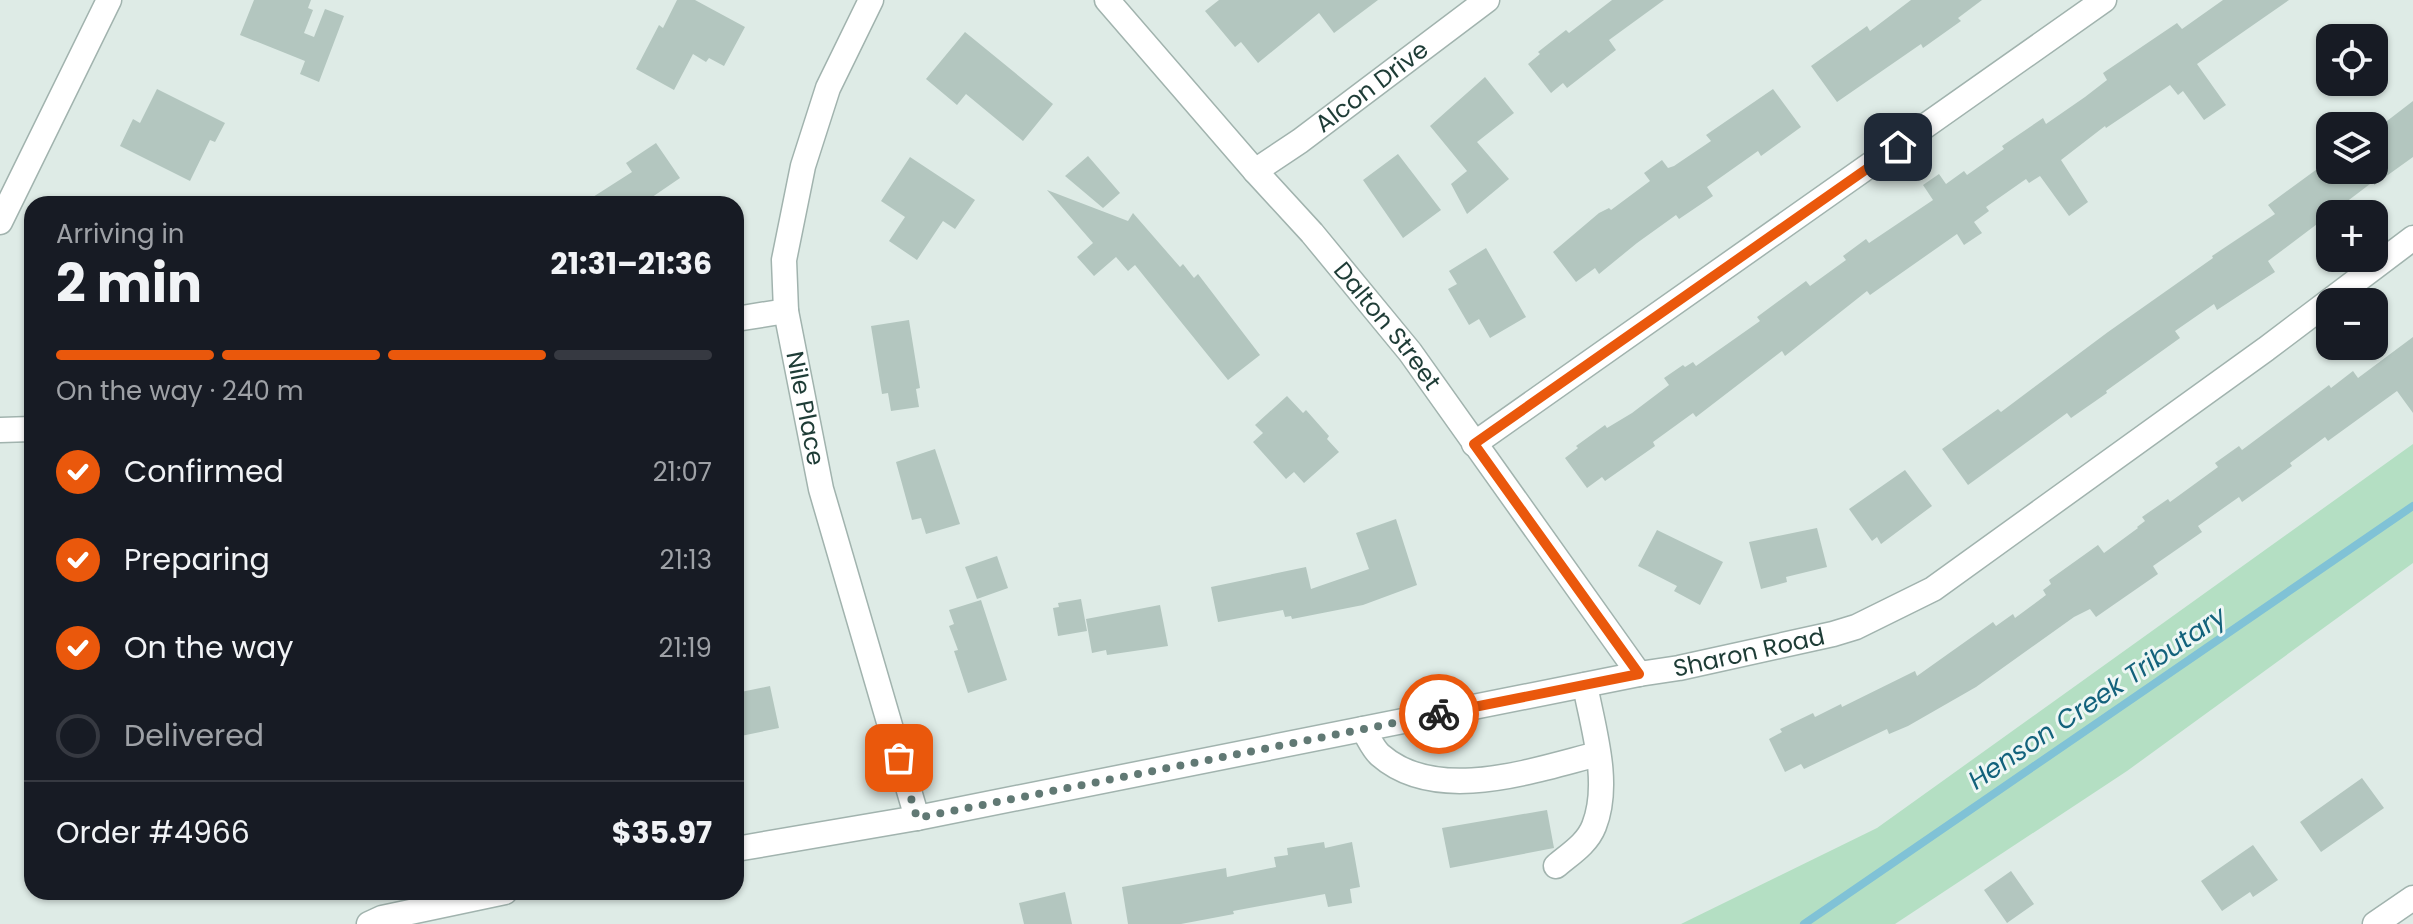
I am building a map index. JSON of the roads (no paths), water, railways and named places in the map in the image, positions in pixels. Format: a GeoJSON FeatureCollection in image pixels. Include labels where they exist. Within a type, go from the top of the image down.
{"type":"FeatureCollection","features":[{"type":"Feature","properties":{"kind":"street"},"geometry":{"type":"LineString","coordinates":[[0,222],[109,0]]}},
{"type":"Feature","properties":{"kind":"street","name":"Nile Place"},"geometry":{"type":"LineString","coordinates":[[871,0],[828,88],[803,166],[784,260],[786,311],[821,489],[917,818]]}},
{"type":"Feature","properties":{"kind":"street","name":"Dalton Street"},"geometry":{"type":"LineString","coordinates":[[1107,0],[1312,233],[1410,352],[1639,674]]}},
{"type":"Feature","properties":{"kind":"street","name":"Alcon Drive"},"geometry":{"type":"LineString","coordinates":[[1255,171],[1300,141],[1487,0]]}},
{"type":"Feature","properties":{"kind":"street"},"geometry":{"type":"LineString","coordinates":[[1474,444],[2104,0]]}},
{"type":"Feature","properties":{"kind":"street","name":"Sharon Road"},"geometry":{"type":"LineString","coordinates":[[744,848],[917,818],[1722,659],[1856,627],[1933,589],[2266,349],[2413,238]]}},
{"type":"Feature","properties":{"kind":"street"},"geometry":{"type":"LineString","coordinates":[[744,318],[786,311]]}},
{"type":"Feature","properties":{"kind":"street"},"geometry":{"type":"LineString","coordinates":[[0,430],[24,429]]}},
{"type":"Feature","properties":{"kind":"street"},"geometry":{"type":"LineString","coordinates":[[1556,866],[1582,845],[1594,826],[1600,795],[1598,754],[1585,685]]}},
{"type":"Feature","properties":{"kind":"street"},"geometry":{"type":"LineString","coordinates":[[1363,729],[1378,753],[1394,765],[1412,774],[1444,779],[1474,782],[1598,754]]}},
{"type":"Feature","properties":{"kind":"street"},"geometry":{"type":"LineString","coordinates":[[369,924],[382,918],[467,900]]}},
{"type":"Feature","properties":{"kind":"street"},"geometry":{"type":"LineString","coordinates":[[2375,924],[2408,910]]}},
{"type":"Feature","properties":{"kind":"waterway","name":"Henson Creek Tributary"},"geometry":{"type":"LineString","coordinates":[[1804,924],[2413,506]]}}]}
